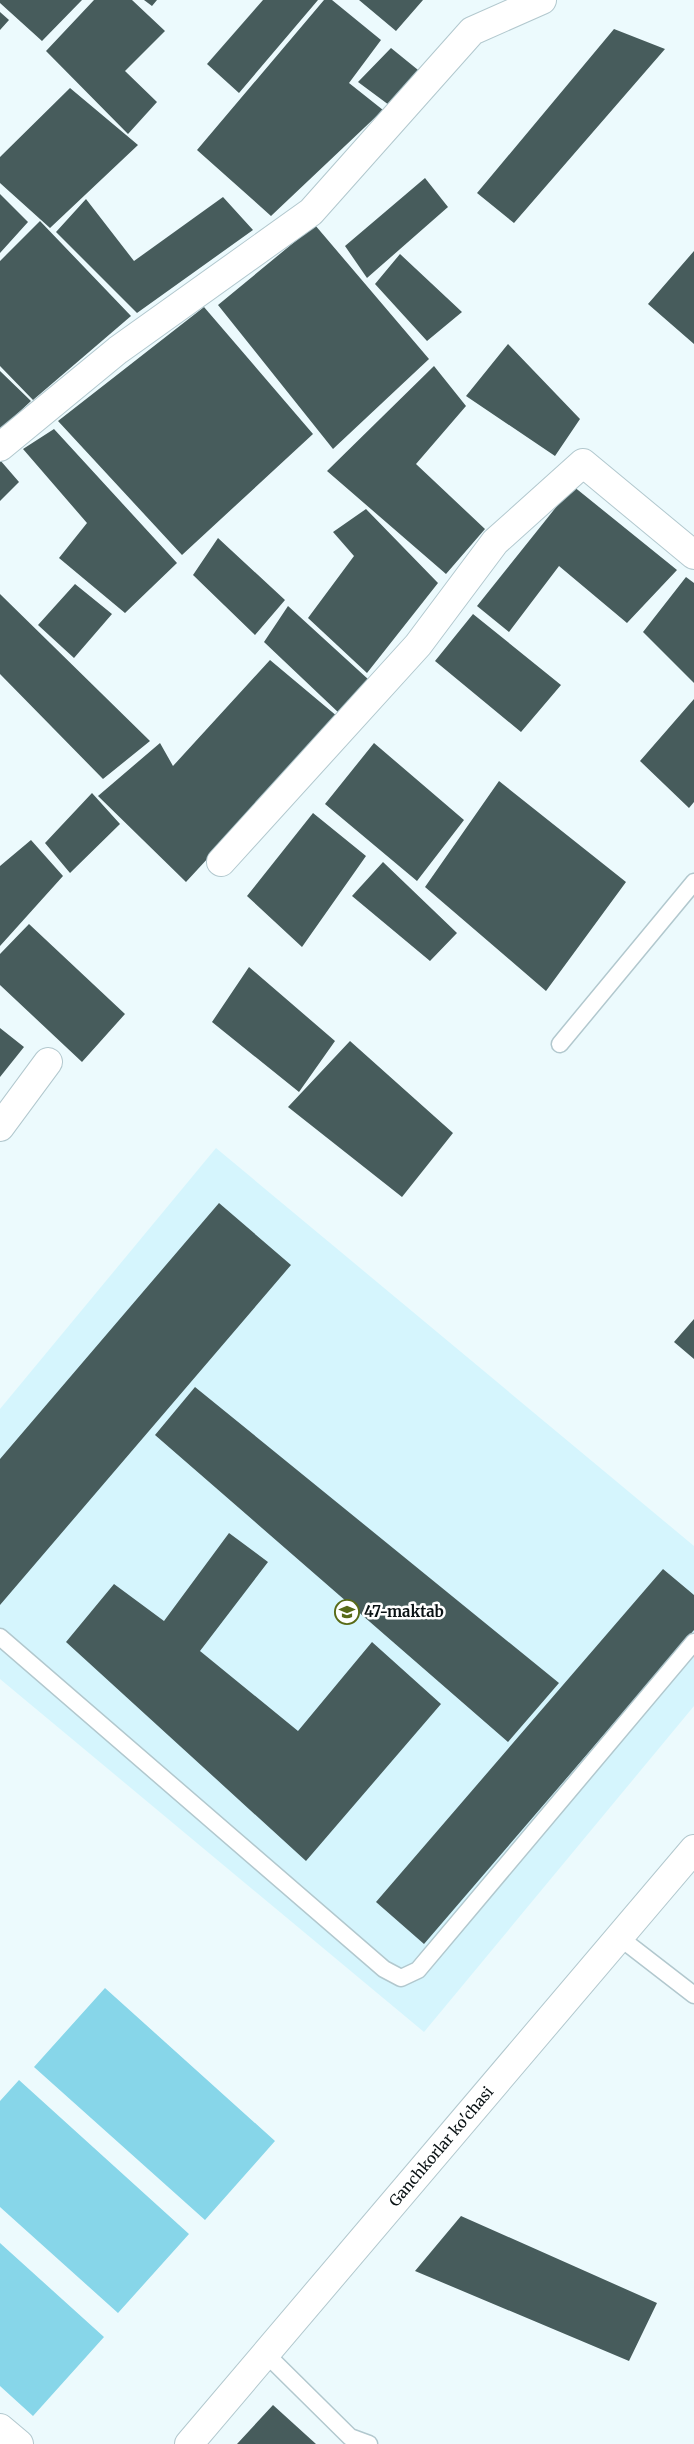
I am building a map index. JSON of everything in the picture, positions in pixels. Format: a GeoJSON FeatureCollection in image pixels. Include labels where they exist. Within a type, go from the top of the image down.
{"type":"FeatureCollection","features":[{"type":"Feature","properties":{"kind":"street"},"geometry":{"type":"LineString","coordinates":[[0,447],[118,350],[311,212],[472,30],[542,0]]}},
{"type":"Feature","properties":{"kind":"street"},"geometry":{"type":"LineString","coordinates":[[221,862],[418,645],[495,542],[583,463],[694,555]]}},
{"type":"Feature","properties":{"kind":"street"},"geometry":{"type":"LineString","coordinates":[[0,1127],[48,1062]]}},
{"type":"Feature","properties":{"kind":"street","name":"Ganchkorlar ko'chasi"},"geometry":{"type":"LineString","coordinates":[[189,2444],[694,1849]]}},
{"type":"Feature","properties":{"kind":"street"},"geometry":{"type":"LineString","coordinates":[[0,2428],[19,2444]]}},
{"type":"Feature","properties":{"kind":"lane"},"geometry":{"type":"LineString","coordinates":[[560,1044],[694,882]]}},
{"type":"Feature","properties":{"kind":"lane"},"geometry":{"type":"LineString","coordinates":[[0,1637],[384,1969],[401,1978],[418,1970],[694,1642]]}},
{"type":"Feature","properties":{"kind":"lane"},"geometry":{"type":"LineString","coordinates":[[619,1937],[694,1995]]}},
{"type":"Feature","properties":{"kind":"lane"},"geometry":{"type":"LineString","coordinates":[[266,2354],[350,2437],[369,2444]]}},
{"type":"Feature","properties":{"kind":"shaded area","name":"47-maktab"},"geometry":{"type":"Polygon","coordinates":[[[216,1148],[694,1546],[694,1706],[424,2032],[0,1679],[0,1409],[216,1148]]]}},
{"type":"Feature","properties":{"kind":"shaded area"},"geometry":{"type":"Polygon","coordinates":[[[105,1988],[275,2141],[205,2220],[34,2067],[105,1988]]]}},
{"type":"Feature","properties":{"kind":"shaded area"},"geometry":{"type":"Polygon","coordinates":[[[19,2080],[189,2234],[118,2313],[0,2207],[0,2101],[19,2080]]]}},
{"type":"Feature","properties":{"kind":"shaded area"},"geometry":{"type":"Polygon","coordinates":[[[0,2243],[104,2337],[33,2416],[0,2386],[0,2243]]]}},
{"type":"Feature","properties":{"kind":"building"},"geometry":{"type":"Polygon","coordinates":[[[0,0],[82,0],[42,41],[0,3],[0,0]]]}},
{"type":"Feature","properties":{"kind":"building"},"geometry":{"type":"Polygon","coordinates":[[[94,0],[132,0],[165,31],[125,71],[157,102],[128,134],[46,51],[94,0]]]}},
{"type":"Feature","properties":{"kind":"building"},"geometry":{"type":"Polygon","coordinates":[[[144,0],[157,0],[152,6],[144,0]]]}},
{"type":"Feature","properties":{"kind":"building"},"geometry":{"type":"Polygon","coordinates":[[[263,0],[318,0],[239,93],[207,64],[263,0]]]}},
{"type":"Feature","properties":{"kind":"building"},"geometry":{"type":"Polygon","coordinates":[[[324,0],[332,0],[381,40],[349,83],[383,110],[271,216],[197,150],[324,0]]]}},
{"type":"Feature","properties":{"kind":"building"},"geometry":{"type":"Polygon","coordinates":[[[359,0],[423,0],[396,31],[359,0]]]}},
{"type":"Feature","properties":{"kind":"building"},"geometry":{"type":"Polygon","coordinates":[[[0,12],[9,20],[0,30],[0,12]]]}},
{"type":"Feature","properties":{"kind":"building"},"geometry":{"type":"Polygon","coordinates":[[[614,29],[665,49],[514,223],[477,193],[614,29]]]}},
{"type":"Feature","properties":{"kind":"building"},"geometry":{"type":"Polygon","coordinates":[[[391,48],[423,74],[389,105],[358,82],[391,48]]]}},
{"type":"Feature","properties":{"kind":"building"},"geometry":{"type":"Polygon","coordinates":[[[70,88],[138,145],[50,228],[0,183],[0,157],[70,88]]]}},
{"type":"Feature","properties":{"kind":"building"},"geometry":{"type":"Polygon","coordinates":[[[425,178],[448,207],[367,278],[345,246],[425,178]]]}},
{"type":"Feature","properties":{"kind":"building"},"geometry":{"type":"Polygon","coordinates":[[[0,194],[28,222],[0,253],[0,194]]]}},
{"type":"Feature","properties":{"kind":"building"},"geometry":{"type":"Polygon","coordinates":[[[223,197],[253,230],[137,313],[56,232],[86,199],[134,261],[223,197]]]}},
{"type":"Feature","properties":{"kind":"building"},"geometry":{"type":"Polygon","coordinates":[[[40,221],[131,316],[33,400],[0,366],[0,261],[40,221]]]}},
{"type":"Feature","properties":{"kind":"building"},"geometry":{"type":"Polygon","coordinates":[[[315,225],[429,359],[333,449],[218,305],[315,225]]]}},
{"type":"Feature","properties":{"kind":"building"},"geometry":{"type":"Polygon","coordinates":[[[694,251],[694,344],[648,304],[694,251]]]}},
{"type":"Feature","properties":{"kind":"building"},"geometry":{"type":"Polygon","coordinates":[[[400,254],[462,312],[427,341],[375,284],[400,254]]]}},
{"type":"Feature","properties":{"kind":"building"},"geometry":{"type":"Polygon","coordinates":[[[204,307],[313,434],[182,555],[58,421],[204,307]]]}},
{"type":"Feature","properties":{"kind":"building"},"geometry":{"type":"Polygon","coordinates":[[[508,344],[580,419],[555,456],[466,396],[508,344]]]}},
{"type":"Feature","properties":{"kind":"building"},"geometry":{"type":"Polygon","coordinates":[[[434,366],[466,406],[416,464],[485,529],[446,574],[327,471],[434,366]]]}},
{"type":"Feature","properties":{"kind":"building"},"geometry":{"type":"Polygon","coordinates":[[[0,371],[31,401],[0,430],[0,371]]]}},
{"type":"Feature","properties":{"kind":"building"},"geometry":{"type":"Polygon","coordinates":[[[54,429],[177,563],[125,613],[59,558],[87,523],[23,449],[54,429]]]}},
{"type":"Feature","properties":{"kind":"building"},"geometry":{"type":"Polygon","coordinates":[[[0,460],[19,482],[0,501],[0,460]]]}},
{"type":"Feature","properties":{"kind":"building"},"geometry":{"type":"Polygon","coordinates":[[[573,486],[677,570],[627,623],[559,566],[509,632],[477,606],[573,486]]]}},
{"type":"Feature","properties":{"kind":"building"},"geometry":{"type":"Polygon","coordinates":[[[366,509],[438,583],[367,673],[308,618],[354,556],[333,532],[366,509]]]}},
{"type":"Feature","properties":{"kind":"building"},"geometry":{"type":"Polygon","coordinates":[[[218,538],[285,600],[255,635],[193,575],[218,538]]]}},
{"type":"Feature","properties":{"kind":"building"},"geometry":{"type":"Polygon","coordinates":[[[686,577],[694,583],[694,683],[643,632],[686,577]]]}},
{"type":"Feature","properties":{"kind":"building"},"geometry":{"type":"Polygon","coordinates":[[[75,584],[112,614],[74,658],[38,625],[75,584]]]}},
{"type":"Feature","properties":{"kind":"building"},"geometry":{"type":"Polygon","coordinates":[[[0,594],[150,741],[103,779],[0,674],[0,594]]]}},
{"type":"Feature","properties":{"kind":"building"},"geometry":{"type":"Polygon","coordinates":[[[288,606],[369,680],[340,714],[264,642],[288,606]]]}},
{"type":"Feature","properties":{"kind":"building"},"geometry":{"type":"Polygon","coordinates":[[[473,614],[561,685],[521,732],[435,661],[473,614]]]}},
{"type":"Feature","properties":{"kind":"building"},"geometry":{"type":"Polygon","coordinates":[[[270,660],[338,717],[186,882],[98,796],[160,743],[173,766],[270,660]]]}},
{"type":"Feature","properties":{"kind":"building"},"geometry":{"type":"Polygon","coordinates":[[[694,699],[694,802],[689,808],[640,761],[694,699]]]}},
{"type":"Feature","properties":{"kind":"building"},"geometry":{"type":"Polygon","coordinates":[[[374,743],[464,820],[417,881],[325,804],[374,743]]]}},
{"type":"Feature","properties":{"kind":"building"},"geometry":{"type":"Polygon","coordinates":[[[499,781],[626,882],[546,991],[425,887],[499,781]]]}},
{"type":"Feature","properties":{"kind":"building"},"geometry":{"type":"Polygon","coordinates":[[[92,793],[120,824],[70,873],[45,843],[92,793]]]}},
{"type":"Feature","properties":{"kind":"building"},"geometry":{"type":"Polygon","coordinates":[[[313,813],[366,856],[302,947],[247,896],[313,813]]]}},
{"type":"Feature","properties":{"kind":"building"},"geometry":{"type":"Polygon","coordinates":[[[31,840],[63,876],[0,946],[0,866],[31,840]]]}},
{"type":"Feature","properties":{"kind":"building"},"geometry":{"type":"Polygon","coordinates":[[[383,862],[457,933],[430,961],[352,896],[383,862]]]}},
{"type":"Feature","properties":{"kind":"building"},"geometry":{"type":"Polygon","coordinates":[[[29,924],[125,1014],[82,1062],[0,985],[0,954],[29,924]]]}},
{"type":"Feature","properties":{"kind":"building"},"geometry":{"type":"Polygon","coordinates":[[[249,967],[335,1041],[299,1092],[212,1022],[249,967]]]}},
{"type":"Feature","properties":{"kind":"building"},"geometry":{"type":"Polygon","coordinates":[[[0,1028],[24,1047],[0,1077],[0,1028]]]}},
{"type":"Feature","properties":{"kind":"building"},"geometry":{"type":"Polygon","coordinates":[[[350,1041],[453,1133],[402,1197],[288,1107],[350,1041]]]}},
{"type":"Feature","properties":{"kind":"building"},"geometry":{"type":"Polygon","coordinates":[[[219,1203],[291,1265],[0,1605],[0,1459],[219,1203]]]}},
{"type":"Feature","properties":{"kind":"building"},"geometry":{"type":"Polygon","coordinates":[[[694,1319],[694,1359],[674,1342],[694,1319]]]}},
{"type":"Feature","properties":{"kind":"building"},"geometry":{"type":"Polygon","coordinates":[[[195,1387],[559,1683],[508,1742],[155,1435],[195,1387]]]}},
{"type":"Feature","properties":{"kind":"building"},"geometry":{"type":"Polygon","coordinates":[[[229,1533],[268,1562],[200,1651],[298,1731],[372,1642],[441,1704],[306,1861],[66,1642],[114,1584],[164,1621],[229,1533]]]}},
{"type":"Feature","properties":{"kind":"building"},"geometry":{"type":"Polygon","coordinates":[[[663,1569],[694,1595],[694,1630],[424,1944],[376,1902],[663,1569]]]}},
{"type":"Feature","properties":{"kind":"building"},"geometry":{"type":"Polygon","coordinates":[[[461,2216],[657,2303],[629,2361],[415,2271],[461,2216]]]}},
{"type":"Feature","properties":{"kind":"building"},"geometry":{"type":"Polygon","coordinates":[[[273,2405],[316,2444],[237,2444],[273,2405]]]}},
{"type":"Feature","properties":{"kind":"place","name":"47-maktab"},"geometry":{"type":"Point","coordinates":[347,1612]}}]}
